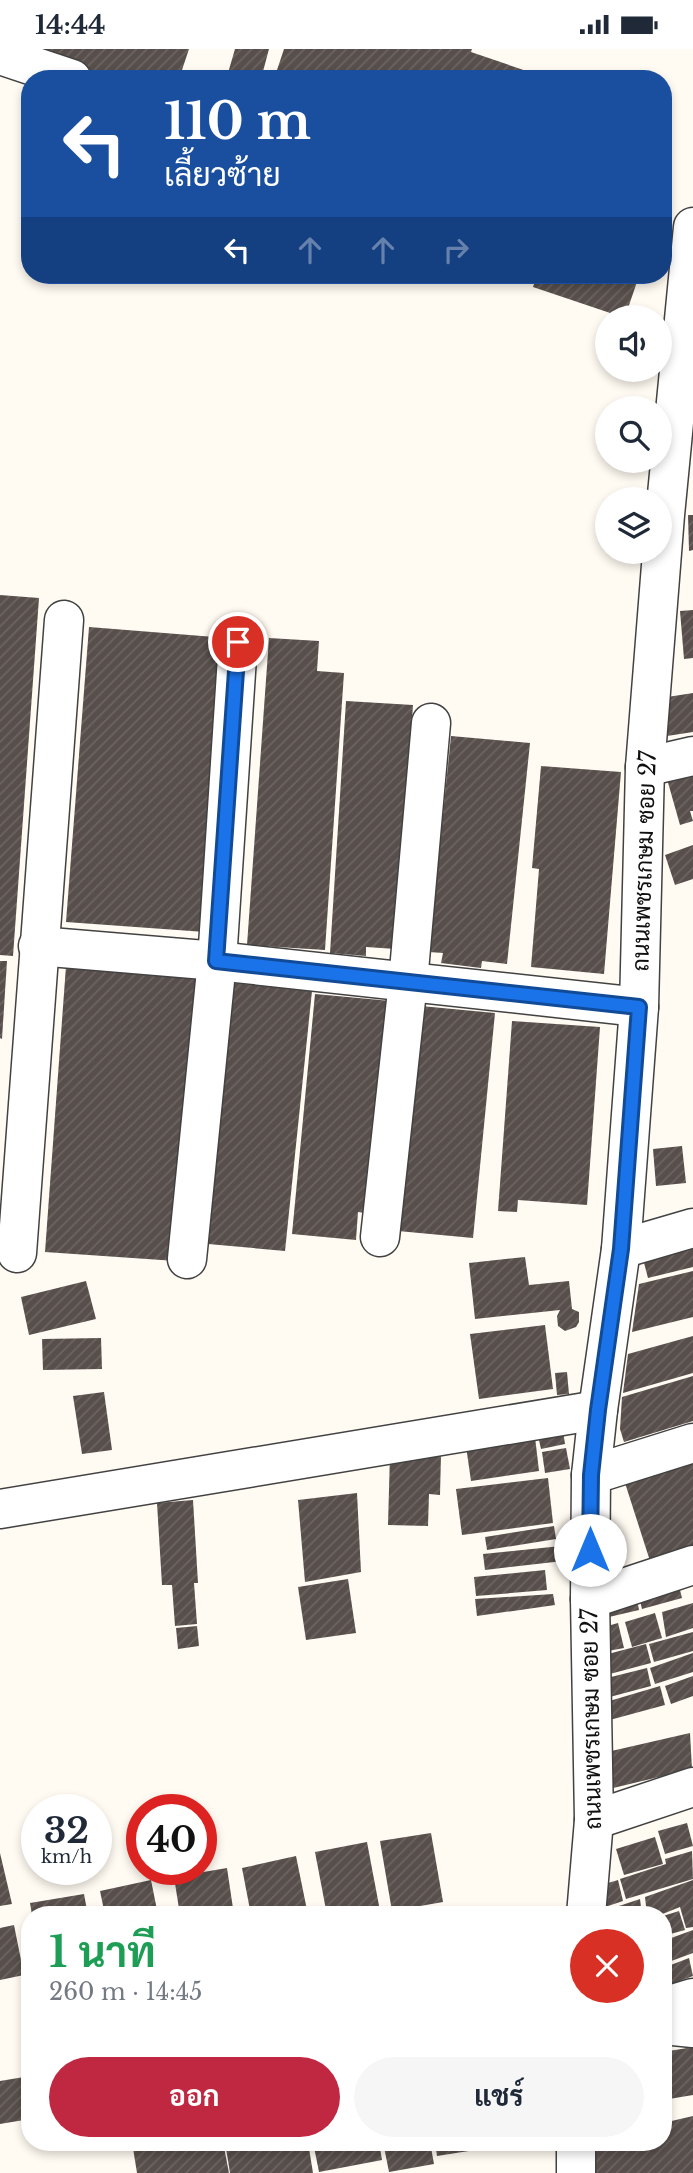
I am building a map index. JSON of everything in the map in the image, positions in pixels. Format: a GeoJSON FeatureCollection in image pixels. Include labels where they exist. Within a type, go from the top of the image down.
{"type":"FeatureCollection","features":[{"type":"Feature","properties":{"kind":"street"},"geometry":{"type":"LineString","coordinates":[[0,55],[45,70]]}},
{"type":"Feature","properties":{"kind":"street","name":"ถนนเพชรเกษม ซอย 27"},"geometry":{"type":"LineString","coordinates":[[587,1906],[594,1820],[591,1475],[621,1249],[639,1007],[645,767],[679,510],[676,274],[693,227]]}},
{"type":"Feature","properties":{"kind":"street"},"geometry":{"type":"LineString","coordinates":[[16,1253],[64,620]]}},
{"type":"Feature","properties":{"kind":"street"},"geometry":{"type":"LineString","coordinates":[[187,1259],[216,961],[238,642]]}},
{"type":"Feature","properties":{"kind":"street"},"geometry":{"type":"LineString","coordinates":[[380,1237],[408,982],[430,723]]}},
{"type":"Feature","properties":{"kind":"street"},"geometry":{"type":"LineString","coordinates":[[645,767],[693,756]]}},
{"type":"Feature","properties":{"kind":"street"},"geometry":{"type":"LineString","coordinates":[[38,946],[216,961],[639,1007]]}},
{"type":"Feature","properties":{"kind":"street"},"geometry":{"type":"LineString","coordinates":[[621,1249],[693,1228]]}},
{"type":"Feature","properties":{"kind":"street"},"geometry":{"type":"LineString","coordinates":[[0,1509],[598,1410]]}},
{"type":"Feature","properties":{"kind":"street"},"geometry":{"type":"LineString","coordinates":[[591,1475],[693,1443]]}},
{"type":"Feature","properties":{"kind":"street"},"geometry":{"type":"LineString","coordinates":[[590,1599],[693,1565]]}},
{"type":"Feature","properties":{"kind":"street"},"geometry":{"type":"LineString","coordinates":[[594,1820],[693,1787]]}},
{"type":"Feature","properties":{"kind":"street"},"geometry":{"type":"LineString","coordinates":[[672,2004],[693,1998]]}},
{"type":"Feature","properties":{"kind":"street"},"geometry":{"type":"LineString","coordinates":[[672,2026],[693,2028]]}},
{"type":"Feature","properties":{"kind":"building"},"geometry":{"type":"Polygon","coordinates":[[[20,49],[189,49],[182,70],[83,70],[20,49]]]}},
{"type":"Feature","properties":{"kind":"building"},"geometry":{"type":"Polygon","coordinates":[[[235,49],[269,49],[263,70],[229,70],[235,49]]]}},
{"type":"Feature","properties":{"kind":"building"},"geometry":{"type":"Polygon","coordinates":[[[284,49],[472,49],[471,52],[524,70],[277,70],[284,49]]]}},
{"type":"Feature","properties":{"kind":"building"},"geometry":{"type":"Polygon","coordinates":[[[534,284],[636,284],[629,305],[595,305],[595,308],[533,287],[534,284]]]}},
{"type":"Feature","properties":{"kind":"building"},"geometry":{"type":"Polygon","coordinates":[[[688,515],[693,515],[693,550],[689,551],[688,515]]]}},
{"type":"Feature","properties":{"kind":"building"},"geometry":{"type":"Polygon","coordinates":[[[0,595],[39,598],[13,956],[0,955],[0,595]]]}},
{"type":"Feature","properties":{"kind":"building"},"geometry":{"type":"Polygon","coordinates":[[[693,610],[693,658],[684,659],[680,611],[693,610]]]}},
{"type":"Feature","properties":{"kind":"building"},"geometry":{"type":"Polygon","coordinates":[[[89,627],[227,638],[205,932],[66,922],[89,627]]]}},
{"type":"Feature","properties":{"kind":"building"},"geometry":{"type":"Polygon","coordinates":[[[269,638],[319,641],[317,671],[344,673],[325,950],[247,945],[269,638]]]}},
{"type":"Feature","properties":{"kind":"building"},"geometry":{"type":"Polygon","coordinates":[[[693,693],[693,732],[667,736],[661,698],[693,693]]]}},
{"type":"Feature","properties":{"kind":"building"},"geometry":{"type":"Polygon","coordinates":[[[346,701],[413,705],[396,949],[366,947],[366,956],[330,953],[346,701]]]}},
{"type":"Feature","properties":{"kind":"building"},"geometry":{"type":"Polygon","coordinates":[[[451,736],[530,743],[507,964],[482,961],[481,968],[441,963],[443,953],[429,952],[451,736]]]}},
{"type":"Feature","properties":{"kind":"building"},"geometry":{"type":"Polygon","coordinates":[[[541,766],[621,772],[604,974],[531,967],[539,869],[532,868],[541,766]]]}},
{"type":"Feature","properties":{"kind":"building"},"geometry":{"type":"Polygon","coordinates":[[[693,771],[693,811],[690,811],[693,821],[680,825],[667,779],[693,771]]]}},
{"type":"Feature","properties":{"kind":"building"},"geometry":{"type":"Polygon","coordinates":[[[693,845],[693,879],[675,885],[665,855],[693,845]]]}},
{"type":"Feature","properties":{"kind":"building"},"geometry":{"type":"Polygon","coordinates":[[[0,961],[7,961],[2,1039],[0,1038],[0,961]]]}},
{"type":"Feature","properties":{"kind":"building"},"geometry":{"type":"Polygon","coordinates":[[[66,966],[198,976],[176,1261],[45,1252],[66,966]]]}},
{"type":"Feature","properties":{"kind":"building"},"geometry":{"type":"Polygon","coordinates":[[[224,982],[312,991],[285,1251],[197,1243],[224,982]]]}},
{"type":"Feature","properties":{"kind":"building"},"geometry":{"type":"Polygon","coordinates":[[[315,994],[391,1001],[371,1214],[358,1212],[356,1240],[292,1234],[315,994]]]}},
{"type":"Feature","properties":{"kind":"building"},"geometry":{"type":"Polygon","coordinates":[[[421,1006],[495,1013],[473,1238],[398,1231],[421,1006]]]}},
{"type":"Feature","properties":{"kind":"building"},"geometry":{"type":"Polygon","coordinates":[[[512,1021],[600,1027],[587,1205],[518,1200],[517,1212],[498,1211],[512,1021]]]}},
{"type":"Feature","properties":{"kind":"building"},"geometry":{"type":"Polygon","coordinates":[[[682,1146],[686,1183],[656,1186],[653,1149],[682,1146]]]}},
{"type":"Feature","properties":{"kind":"building"},"geometry":{"type":"Polygon","coordinates":[[[693,1247],[693,1267],[648,1278],[643,1259],[693,1247]]]}},
{"type":"Feature","properties":{"kind":"building"},"geometry":{"type":"Polygon","coordinates":[[[525,1257],[529,1285],[569,1281],[572,1309],[579,1312],[576,1327],[565,1331],[558,1326],[557,1316],[560,1310],[475,1319],[469,1263],[525,1257]]]}},
{"type":"Feature","properties":{"kind":"building"},"geometry":{"type":"Polygon","coordinates":[[[693,1271],[693,1317],[632,1332],[639,1284],[693,1271]]]}},
{"type":"Feature","properties":{"kind":"building"},"geometry":{"type":"Polygon","coordinates":[[[86,1281],[96,1319],[29,1335],[21,1297],[86,1281]]]}},
{"type":"Feature","properties":{"kind":"building"},"geometry":{"type":"Polygon","coordinates":[[[545,1325],[553,1389],[479,1399],[470,1334],[545,1325]]]}},
{"type":"Feature","properties":{"kind":"building"},"geometry":{"type":"Polygon","coordinates":[[[693,1336],[693,1373],[623,1393],[628,1354],[693,1336]]]}},
{"type":"Feature","properties":{"kind":"building"},"geometry":{"type":"Polygon","coordinates":[[[101,1338],[102,1369],[43,1370],[42,1339],[101,1338]]]}},
{"type":"Feature","properties":{"kind":"building"},"geometry":{"type":"Polygon","coordinates":[[[567,1372],[569,1394],[557,1395],[555,1373],[567,1372]]]}},
{"type":"Feature","properties":{"kind":"building"},"geometry":{"type":"Polygon","coordinates":[[[693,1376],[693,1421],[624,1442],[620,1429],[622,1397],[693,1376]]]}},
{"type":"Feature","properties":{"kind":"building"},"geometry":{"type":"Polygon","coordinates":[[[104,1392],[112,1450],[82,1454],[73,1396],[104,1392]]]}},
{"type":"Feature","properties":{"kind":"building"},"geometry":{"type":"Polygon","coordinates":[[[563,1431],[565,1444],[541,1449],[538,1436],[563,1431]]]}},
{"type":"Feature","properties":{"kind":"building"},"geometry":{"type":"Polygon","coordinates":[[[535,1437],[539,1471],[471,1481],[466,1446],[535,1437]]]}},
{"type":"Feature","properties":{"kind":"building"},"geometry":{"type":"Polygon","coordinates":[[[566,1448],[570,1469],[545,1473],[542,1452],[566,1448]]]}},
{"type":"Feature","properties":{"kind":"building"},"geometry":{"type":"Polygon","coordinates":[[[390,1454],[441,1455],[440,1495],[429,1494],[428,1526],[388,1525],[390,1454]]]}},
{"type":"Feature","properties":{"kind":"building"},"geometry":{"type":"Polygon","coordinates":[[[693,1461],[693,1550],[651,1564],[625,1483],[693,1461]]]}},
{"type":"Feature","properties":{"kind":"building"},"geometry":{"type":"Polygon","coordinates":[[[548,1478],[553,1523],[462,1535],[456,1489],[548,1478]]]}},
{"type":"Feature","properties":{"kind":"building"},"geometry":{"type":"Polygon","coordinates":[[[357,1493],[361,1572],[305,1582],[298,1500],[357,1493]]]}},
{"type":"Feature","properties":{"kind":"building"},"geometry":{"type":"Polygon","coordinates":[[[193,1500],[198,1583],[194,1583],[197,1624],[175,1626],[172,1585],[162,1585],[157,1503],[193,1500]]]}},
{"type":"Feature","properties":{"kind":"building"},"geometry":{"type":"Polygon","coordinates":[[[554,1526],[556,1539],[487,1550],[485,1537],[554,1526]]]}},
{"type":"Feature","properties":{"kind":"building"},"geometry":{"type":"Polygon","coordinates":[[[561,1546],[563,1561],[485,1570],[483,1554],[561,1546]]]}},
{"type":"Feature","properties":{"kind":"building"},"geometry":{"type":"Polygon","coordinates":[[[545,1570],[547,1590],[476,1596],[474,1577],[545,1570]]]}},
{"type":"Feature","properties":{"kind":"building"},"geometry":{"type":"Polygon","coordinates":[[[348,1579],[356,1633],[306,1640],[298,1587],[348,1579]]]}},
{"type":"Feature","properties":{"kind":"building"},"geometry":{"type":"Polygon","coordinates":[[[678,1582],[682,1598],[642,1609],[638,1593],[678,1582]]]}},
{"type":"Feature","properties":{"kind":"building"},"geometry":{"type":"Polygon","coordinates":[[[553,1594],[555,1605],[477,1616],[475,1599],[553,1594]]]}},
{"type":"Feature","properties":{"kind":"building"},"geometry":{"type":"Polygon","coordinates":[[[636,1594],[639,1610],[609,1617],[605,1601],[636,1594]]]}},
{"type":"Feature","properties":{"kind":"building"},"geometry":{"type":"Polygon","coordinates":[[[693,1603],[693,1628],[666,1637],[662,1612],[693,1603]]]}},
{"type":"Feature","properties":{"kind":"building"},"geometry":{"type":"Polygon","coordinates":[[[655,1613],[662,1638],[632,1647],[625,1622],[655,1613]]]}},
{"type":"Feature","properties":{"kind":"building"},"geometry":{"type":"Polygon","coordinates":[[[618,1623],[624,1648],[608,1651],[611,1625],[618,1623]]]}},
{"type":"Feature","properties":{"kind":"building"},"geometry":{"type":"Polygon","coordinates":[[[197,1626],[199,1646],[178,1649],[176,1628],[197,1626]]]}},
{"type":"Feature","properties":{"kind":"building"},"geometry":{"type":"Polygon","coordinates":[[[693,1632],[693,1651],[654,1662],[649,1644],[693,1632]]]}},
{"type":"Feature","properties":{"kind":"building"},"geometry":{"type":"Polygon","coordinates":[[[646,1644],[651,1663],[606,1675],[608,1654],[646,1644]]]}},
{"type":"Feature","properties":{"kind":"building"},"geometry":{"type":"Polygon","coordinates":[[[693,1653],[693,1672],[655,1684],[650,1668],[693,1653]]]}},
{"type":"Feature","properties":{"kind":"building"},"geometry":{"type":"Polygon","coordinates":[[[647,1668],[651,1686],[606,1698],[607,1678],[647,1668]]]}},
{"type":"Feature","properties":{"kind":"building"},"geometry":{"type":"Polygon","coordinates":[[[693,1676],[693,1696],[671,1704],[665,1686],[693,1676]]]}},
{"type":"Feature","properties":{"kind":"building"},"geometry":{"type":"Polygon","coordinates":[[[660,1686],[665,1705],[606,1721],[606,1702],[660,1686]]]}},
{"type":"Feature","properties":{"kind":"building"},"geometry":{"type":"Polygon","coordinates":[[[690,1733],[692,1769],[609,1789],[607,1752],[690,1733]]]}},
{"type":"Feature","properties":{"kind":"building"},"geometry":{"type":"Polygon","coordinates":[[[687,1823],[693,1846],[665,1854],[658,1831],[687,1823]]]}},
{"type":"Feature","properties":{"kind":"building"},"geometry":{"type":"Polygon","coordinates":[[[431,1833],[443,1902],[420,1906],[391,1906],[380,1841],[431,1833]]]}},
{"type":"Feature","properties":{"kind":"building"},"geometry":{"type":"Polygon","coordinates":[[[655,1837],[663,1864],[624,1875],[616,1849],[655,1837]]]}},
{"type":"Feature","properties":{"kind":"building"},"geometry":{"type":"Polygon","coordinates":[[[367,1842],[379,1906],[325,1906],[315,1852],[367,1842]]]}},
{"type":"Feature","properties":{"kind":"building"},"geometry":{"type":"Polygon","coordinates":[[[692,1851],[693,1879],[626,1899],[620,1879],[666,1864],[665,1859],[692,1851]]]}},
{"type":"Feature","properties":{"kind":"building"},"geometry":{"type":"Polygon","coordinates":[[[0,1853],[12,1904],[0,1906],[0,1853]]]}},
{"type":"Feature","properties":{"kind":"building"},"geometry":{"type":"Polygon","coordinates":[[[296,1856],[306,1906],[249,1906],[242,1868],[296,1856]]]}},
{"type":"Feature","properties":{"kind":"building"},"geometry":{"type":"Polygon","coordinates":[[[227,1868],[233,1906],[179,1906],[175,1885],[217,1885],[217,1870],[227,1868]]]}},
{"type":"Feature","properties":{"kind":"building"},"geometry":{"type":"Polygon","coordinates":[[[618,1880],[623,1901],[599,1906],[598,1886],[618,1880]]]}},
{"type":"Feature","properties":{"kind":"building"},"geometry":{"type":"Polygon","coordinates":[[[693,1880],[693,1927],[686,1928],[680,1907],[672,1910],[672,1906],[646,1906],[645,1897],[693,1880]]]}},
{"type":"Feature","properties":{"kind":"building"},"geometry":{"type":"Polygon","coordinates":[[[128,1885],[152,1885],[156,1906],[103,1906],[100,1891],[128,1885]]]}},
{"type":"Feature","properties":{"kind":"building"},"geometry":{"type":"Polygon","coordinates":[[[84,1894],[86,1906],[30,1906],[30,1903],[84,1894]]]}},
{"type":"Feature","properties":{"kind":"building"},"geometry":{"type":"Polygon","coordinates":[[[640,1899],[641,1906],[619,1906],[640,1899]]]}},
{"type":"Feature","properties":{"kind":"building"},"geometry":{"type":"Polygon","coordinates":[[[679,1911],[685,1930],[672,1934],[672,1913],[679,1911]]]}},
{"type":"Feature","properties":{"kind":"building"},"geometry":{"type":"Polygon","coordinates":[[[14,1925],[21,1960],[21,1976],[0,1980],[0,1928],[14,1925]]]}},
{"type":"Feature","properties":{"kind":"building"},"geometry":{"type":"Polygon","coordinates":[[[693,1930],[693,1953],[672,1961],[672,1938],[693,1930]]]}},
{"type":"Feature","properties":{"kind":"building"},"geometry":{"type":"Polygon","coordinates":[[[689,1958],[693,1976],[672,1984],[672,1965],[689,1958]]]}},
{"type":"Feature","properties":{"kind":"building"},"geometry":{"type":"Polygon","coordinates":[[[693,2047],[693,2095],[672,2098],[672,2050],[693,2047]]]}},
{"type":"Feature","properties":{"kind":"building"},"geometry":{"type":"Polygon","coordinates":[[[21,2078],[21,2120],[0,2124],[0,2081],[21,2078]]]}},
{"type":"Feature","properties":{"kind":"building"},"geometry":{"type":"Polygon","coordinates":[[[693,2116],[693,2173],[596,2173],[591,2151],[672,2151],[672,2121],[693,2116]]]}},
{"type":"Feature","properties":{"kind":"building"},"geometry":{"type":"Polygon","coordinates":[[[133,2151],[225,2151],[229,2173],[137,2173],[133,2151]]]}},
{"type":"Feature","properties":{"kind":"building"},"geometry":{"type":"Polygon","coordinates":[[[226,2151],[309,2151],[313,2173],[230,2173],[226,2151]]]}},
{"type":"Feature","properties":{"kind":"building"},"geometry":{"type":"Polygon","coordinates":[[[315,2151],[380,2151],[382,2160],[319,2172],[315,2151]]]}},
{"type":"Feature","properties":{"kind":"building"},"geometry":{"type":"Polygon","coordinates":[[[385,2151],[432,2151],[434,2164],[389,2172],[385,2151]]]}},
{"type":"Feature","properties":{"kind":"building"},"geometry":{"type":"Polygon","coordinates":[[[436,2151],[469,2151],[437,2156],[436,2151]]]}},
{"type":"Feature","properties":{"kind":"route"},"geometry":{"type":"LineString","coordinates":[[238,642],[216,961],[639,1007],[621,1249],[591,1475],[590,1550]]}}]}
